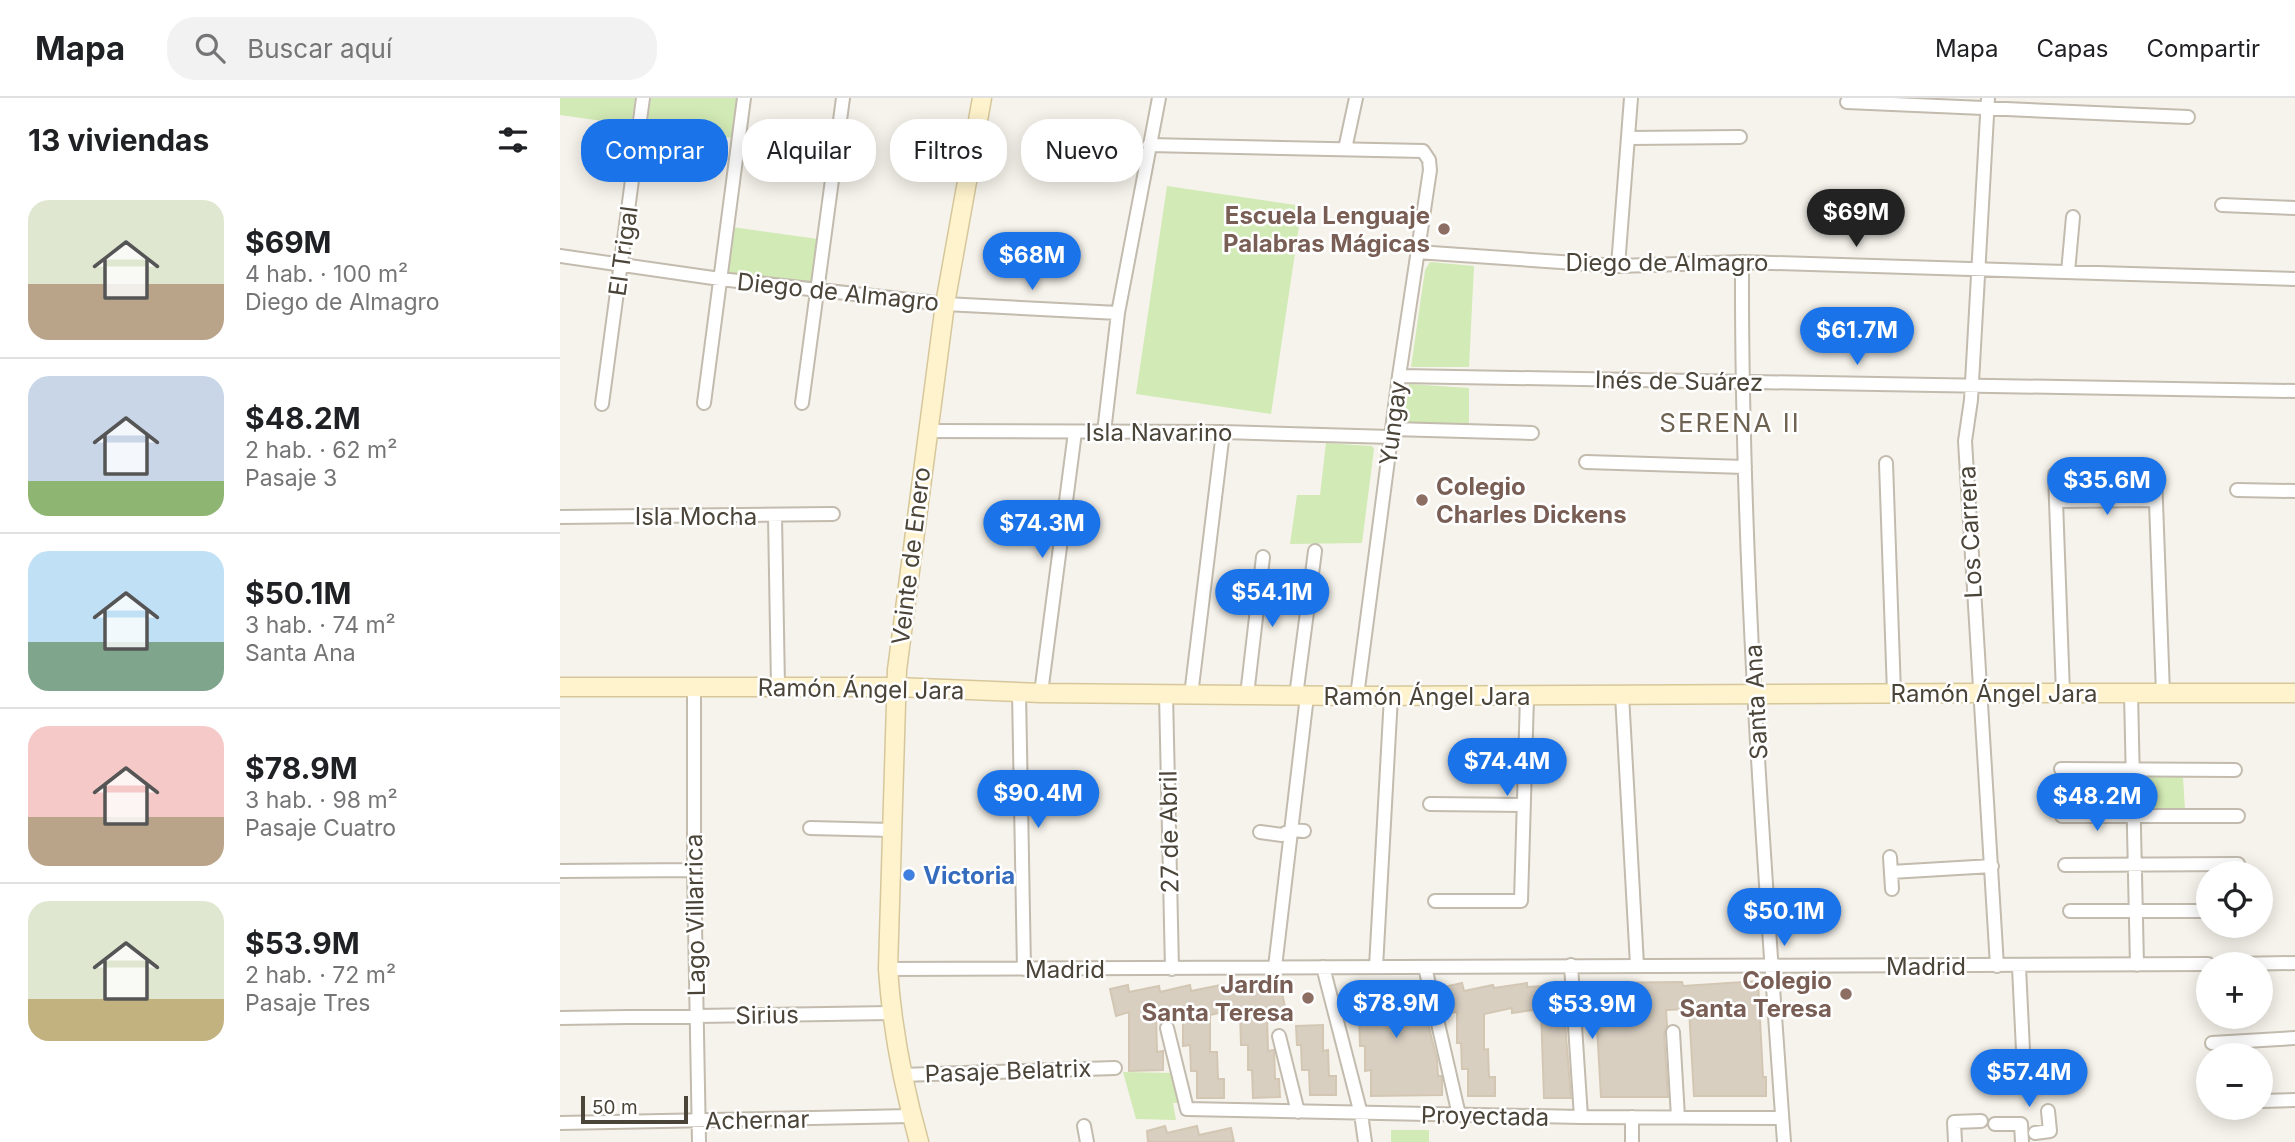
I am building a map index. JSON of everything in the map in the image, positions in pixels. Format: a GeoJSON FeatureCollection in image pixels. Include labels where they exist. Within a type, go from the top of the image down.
{"type":"FeatureCollection","features":[{"type":"Feature","properties":{"kind":"main road","name":"Veinte de Enero"},"geometry":{"type":"LineString","coordinates":[[919,1142],[901,1075],[891,1013],[888,970],[896,687],[945,304],[982,98]]}},
{"type":"Feature","properties":{"kind":"main road","name":"Ramón Ángel Jara"},"geometry":{"type":"LineString","coordinates":[[560,687],[896,687],[1041,693],[1527,697],[1979,692],[2295,693]]}},
{"type":"Feature","properties":{"kind":"street","name":"El Trigal"},"geometry":{"type":"LineString","coordinates":[[602,404],[643,98]]}},
{"type":"Feature","properties":{"kind":"street"},"geometry":{"type":"LineString","coordinates":[[704,403],[744,98]]}},
{"type":"Feature","properties":{"kind":"street"},"geometry":{"type":"LineString","coordinates":[[802,403],[843,98]]}},
{"type":"Feature","properties":{"kind":"street"},"geometry":{"type":"LineString","coordinates":[[1104,432],[1118,313],[1158,98]]}},
{"type":"Feature","properties":{"kind":"street"},"geometry":{"type":"LineString","coordinates":[[1149,145],[1345,149],[1356,98]]}},
{"type":"Feature","properties":{"kind":"street"},"geometry":{"type":"LineString","coordinates":[[1618,266],[1631,98]]}},
{"type":"Feature","properties":{"kind":"street"},"geometry":{"type":"LineString","coordinates":[[1847,102],[1987,103],[2188,117]]}},
{"type":"Feature","properties":{"kind":"street","name":"Los Carrera"},"geometry":{"type":"LineString","coordinates":[[1987,103],[1972,385],[1965,440],[1997,966]]}},
{"type":"Feature","properties":{"kind":"street"},"geometry":{"type":"LineString","coordinates":[[1629,138],[1740,137]]}},
{"type":"Feature","properties":{"kind":"street","name":"Yungay"},"geometry":{"type":"LineString","coordinates":[[1345,149],[1423,151],[1429,160],[1430,170],[1398,376],[1357,696]]}},
{"type":"Feature","properties":{"kind":"street"},"geometry":{"type":"LineString","coordinates":[[2222,205],[2295,208]]}},
{"type":"Feature","properties":{"kind":"street"},"geometry":{"type":"LineString","coordinates":[[2068,272],[2073,217]]}},
{"type":"Feature","properties":{"kind":"street","name":"Diego de Almagro"},"geometry":{"type":"LineString","coordinates":[[1418,252],[1618,266],[1742,262],[2295,279]]}},
{"type":"Feature","properties":{"kind":"street","name":"Diego de Almagro"},"geometry":{"type":"LineString","coordinates":[[560,256],[720,279],[945,304],[1118,313]]}},
{"type":"Feature","properties":{"kind":"street","name":"Santa Ana"},"geometry":{"type":"LineString","coordinates":[[1742,262],[1741,382],[1755,695],[1784,1142]]}},
{"type":"Feature","properties":{"kind":"street","name":"Inés de Suárez"},"geometry":{"type":"LineString","coordinates":[[1398,376],[2295,391]]}},
{"type":"Feature","properties":{"kind":"street","name":"Isla Navarino"},"geometry":{"type":"LineString","coordinates":[[927,431],[1532,433]]}},
{"type":"Feature","properties":{"kind":"street"},"geometry":{"type":"LineString","coordinates":[[1041,693],[1075,432]]}},
{"type":"Feature","properties":{"kind":"street"},"geometry":{"type":"LineString","coordinates":[[1191,695],[1223,432]]}},
{"type":"Feature","properties":{"kind":"street"},"geometry":{"type":"LineString","coordinates":[[1586,462],[1745,467]]}},
{"type":"Feature","properties":{"kind":"street"},"geometry":{"type":"LineString","coordinates":[[1886,463],[1894,694]]}},
{"type":"Feature","properties":{"kind":"street"},"geometry":{"type":"LineString","coordinates":[[2055,474],[2063,693]]}},
{"type":"Feature","properties":{"kind":"street"},"geometry":{"type":"LineString","coordinates":[[2155,475],[2164,693]]}},
{"type":"Feature","properties":{"kind":"street"},"geometry":{"type":"LineString","coordinates":[[2237,490],[2295,491]]}},
{"type":"Feature","properties":{"kind":"street"},"geometry":{"type":"LineString","coordinates":[[2057,501],[2156,500]]}},
{"type":"Feature","properties":{"kind":"street","name":"Isla Mocha"},"geometry":{"type":"LineString","coordinates":[[560,517],[833,514]]}},
{"type":"Feature","properties":{"kind":"street"},"geometry":{"type":"LineString","coordinates":[[775,516],[778,687]]}},
{"type":"Feature","properties":{"kind":"street"},"geometry":{"type":"LineString","coordinates":[[1275,967],[1298,831],[1302,696],[1315,551]]}},
{"type":"Feature","properties":{"kind":"street"},"geometry":{"type":"LineString","coordinates":[[1247,695],[1264,557]]}},
{"type":"Feature","properties":{"kind":"street","name":"Lago Villarrica"},"geometry":{"type":"LineString","coordinates":[[694,687],[699,1142]]}},
{"type":"Feature","properties":{"kind":"street"},"geometry":{"type":"LineString","coordinates":[[1019,692],[1024,969]]}},
{"type":"Feature","properties":{"kind":"street"},"geometry":{"type":"LineString","coordinates":[[2131,693],[2137,965]]}},
{"type":"Feature","properties":{"kind":"street","name":"27 de Abril"},"geometry":{"type":"LineString","coordinates":[[1166,694],[1172,969]]}},
{"type":"Feature","properties":{"kind":"street"},"geometry":{"type":"LineString","coordinates":[[1622,695],[1637,965]]}},
{"type":"Feature","properties":{"kind":"street"},"geometry":{"type":"LineString","coordinates":[[1376,967],[1391,696]]}},
{"type":"Feature","properties":{"kind":"street"},"geometry":{"type":"LineString","coordinates":[[1435,901],[1521,901],[1527,697]]}},
{"type":"Feature","properties":{"kind":"street"},"geometry":{"type":"LineString","coordinates":[[2061,769],[2235,770]]}},
{"type":"Feature","properties":{"kind":"street"},"geometry":{"type":"LineString","coordinates":[[1430,804],[1524,805]]}},
{"type":"Feature","properties":{"kind":"street"},"geometry":{"type":"LineString","coordinates":[[2062,816],[2238,816]]}},
{"type":"Feature","properties":{"kind":"street"},"geometry":{"type":"LineString","coordinates":[[810,828],[892,830]]}},
{"type":"Feature","properties":{"kind":"street"},"geometry":{"type":"LineString","coordinates":[[1260,832],[1282,835],[1298,831]]}},
{"type":"Feature","properties":{"kind":"street"},"geometry":{"type":"LineString","coordinates":[[1890,857],[1892,889]]}},
{"type":"Feature","properties":{"kind":"street"},"geometry":{"type":"LineString","coordinates":[[2065,865],[2196,864]]}},
{"type":"Feature","properties":{"kind":"street"},"geometry":{"type":"LineString","coordinates":[[1891,872],[1992,866]]}},
{"type":"Feature","properties":{"kind":"street"},"geometry":{"type":"LineString","coordinates":[[560,871],[694,870]]}},
{"type":"Feature","properties":{"kind":"street"},"geometry":{"type":"LineString","coordinates":[[2070,911],[2196,911]]}},
{"type":"Feature","properties":{"kind":"street","name":"Madrid"},"geometry":{"type":"LineString","coordinates":[[888,970],[2196,964]]}},
{"type":"Feature","properties":{"kind":"street"},"geometry":{"type":"LineString","coordinates":[[2273,964],[2295,964]]}},
{"type":"Feature","properties":{"kind":"street"},"geometry":{"type":"LineString","coordinates":[[1571,965],[1581,1117]]}},
{"type":"Feature","properties":{"kind":"street"},"geometry":{"type":"LineString","coordinates":[[1323,967],[1365,1142]]}},
{"type":"Feature","properties":{"kind":"street"},"geometry":{"type":"LineString","coordinates":[[1425,967],[1459,1115]]}},
{"type":"Feature","properties":{"kind":"street"},"geometry":{"type":"LineString","coordinates":[[2019,967],[2024,1071]]}},
{"type":"Feature","properties":{"kind":"street","name":"Sirius"},"geometry":{"type":"LineString","coordinates":[[560,1018],[891,1013]]}},
{"type":"Feature","properties":{"kind":"street","name":"Proyectada"},"geometry":{"type":"LineString","coordinates":[[1167,1027],[1187,1109],[1360,1114],[1782,1118]]}},
{"type":"Feature","properties":{"kind":"street"},"geometry":{"type":"LineString","coordinates":[[1673,1031],[1678,1117]]}},
{"type":"Feature","properties":{"kind":"street"},"geometry":{"type":"LineString","coordinates":[[1279,1036],[1298,1112]]}},
{"type":"Feature","properties":{"kind":"street"},"geometry":{"type":"LineString","coordinates":[[2212,1043],[2295,1038]]}},
{"type":"Feature","properties":{"kind":"street","name":"Pasaje Belatrix"},"geometry":{"type":"LineString","coordinates":[[901,1075],[1115,1068]]}},
{"type":"Feature","properties":{"kind":"street"},"geometry":{"type":"LineString","coordinates":[[2273,1101],[2295,1100]]}},
{"type":"Feature","properties":{"kind":"street"},"geometry":{"type":"LineString","coordinates":[[1995,1125],[2021,1124],[2022,1138],[2036,1138],[2050,1131],[2048,1111]]}},
{"type":"Feature","properties":{"kind":"street","name":"Achernar"},"geometry":{"type":"LineString","coordinates":[[560,1123],[912,1116]]}},
{"type":"Feature","properties":{"kind":"street"},"geometry":{"type":"LineString","coordinates":[[1632,1117],[1632,1142]]}},
{"type":"Feature","properties":{"kind":"street"},"geometry":{"type":"LineString","coordinates":[[1955,1142],[1954,1122],[1981,1121]]}},
{"type":"Feature","properties":{"kind":"street"},"geometry":{"type":"LineString","coordinates":[[1084,1126],[1087,1142]]}},
{"type":"Feature","properties":{"kind":"green space"},"geometry":{"type":"Polygon","coordinates":[[[560,98],[635,98],[632,119],[588,119],[560,115],[560,98]]]}},
{"type":"Feature","properties":{"kind":"green space"},"geometry":{"type":"Polygon","coordinates":[[[651,98],[739,98],[733,138],[728,137],[728,119],[648,119],[651,98]]]}},
{"type":"Feature","properties":{"kind":"green space"},"geometry":{"type":"Polygon","coordinates":[[[1167,186],[1302,206],[1271,414],[1136,394],[1167,186]]]}},
{"type":"Feature","properties":{"kind":"green space"},"geometry":{"type":"Polygon","coordinates":[[[732,227],[818,239],[812,282],[725,273],[732,227]]]}},
{"type":"Feature","properties":{"kind":"green space"},"geometry":{"type":"Polygon","coordinates":[[[1430,262],[1474,266],[1469,367],[1411,367],[1425,270],[1430,262]]]}},
{"type":"Feature","properties":{"kind":"green space"},"geometry":{"type":"Polygon","coordinates":[[[1409,384],[1469,388],[1469,425],[1403,425],[1409,384]]]}},
{"type":"Feature","properties":{"kind":"green space"},"geometry":{"type":"Polygon","coordinates":[[[1326,443],[1372,446],[1374,449],[1362,543],[1290,544],[1297,495],[1320,495],[1326,443]]]}},
{"type":"Feature","properties":{"kind":"green space"},"geometry":{"type":"Polygon","coordinates":[[[2146,776],[2183,777],[2185,810],[2147,812],[2146,776]]]}},
{"type":"Feature","properties":{"kind":"green space"},"geometry":{"type":"Polygon","coordinates":[[[1123,1072],[1173,1073],[1181,1103],[1173,1103],[1176,1120],[1136,1119],[1123,1072]]]}},
{"type":"Feature","properties":{"kind":"green space"},"geometry":{"type":"Polygon","coordinates":[[[1391,1130],[1429,1130],[1429,1142],[1391,1142],[1391,1130]]]}},
{"type":"Feature","properties":{"kind":"building"},"geometry":{"type":"Polygon","coordinates":[[[1758,981],[1766,1096],[1694,1096],[1689,1009],[1666,1010],[1667,1026],[1664,1033],[1668,1097],[1601,1097],[1596,1010],[1590,1010],[1588,983],[1682,982],[1683,986],[1758,981]]]}},
{"type":"Feature","properties":{"kind":"building"},"geometry":{"type":"Polygon","coordinates":[[[1393,983],[1394,988],[1418,983],[1437,1060],[1438,1076],[1442,1079],[1442,1095],[1371,1096],[1371,1070],[1365,1071],[1365,1046],[1360,1046],[1359,1012],[1352,1014],[1346,988],[1364,984],[1366,990],[1393,983]]]}},
{"type":"Feature","properties":{"kind":"building"},"geometry":{"type":"Polygon","coordinates":[[[1462,983],[1464,991],[1493,985],[1494,988],[1527,983],[1527,987],[1562,985],[1571,1098],[1544,1098],[1541,1009],[1512,1013],[1512,1008],[1484,1014],[1484,1050],[1488,1049],[1489,1077],[1495,1077],[1495,1096],[1468,1096],[1468,1069],[1462,1069],[1461,1043],[1457,1043],[1457,1012],[1450,1013],[1444,987],[1462,983]]]}},
{"type":"Feature","properties":{"kind":"building"},"geometry":{"type":"Polygon","coordinates":[[[1248,984],[1250,991],[1280,985],[1286,1011],[1267,1015],[1268,1051],[1274,1050],[1275,1079],[1279,1079],[1280,1097],[1253,1098],[1252,1070],[1248,1070],[1248,1045],[1241,1045],[1240,1013],[1236,1014],[1235,1009],[1210,1015],[1210,1052],[1217,1052],[1218,1079],[1224,1079],[1224,1098],[1197,1098],[1197,1071],[1191,1071],[1190,1045],[1183,1046],[1183,1014],[1178,1015],[1176,1009],[1156,1014],[1157,1052],[1163,1051],[1163,1070],[1129,1071],[1129,1012],[1116,1016],[1110,989],[1128,985],[1129,992],[1159,986],[1160,992],[1190,985],[1191,991],[1221,985],[1222,990],[1248,984]]]}},
{"type":"Feature","properties":{"kind":"building"},"geometry":{"type":"Polygon","coordinates":[[[1323,1025],[1323,1051],[1328,1050],[1329,1076],[1336,1076],[1336,1095],[1310,1095],[1309,1070],[1302,1070],[1301,1045],[1297,1045],[1296,1026],[1323,1025]]]}},
{"type":"Feature","properties":{"kind":"building"},"geometry":{"type":"Polygon","coordinates":[[[1165,1126],[1167,1133],[1197,1126],[1199,1135],[1231,1128],[1234,1142],[1148,1142],[1147,1131],[1165,1126]]]}},
{"type":"Feature","properties":{"kind":"place","name":"Escuela Lenguaje Palabras Mágicas"},"geometry":{"type":"Point","coordinates":[1444,229]}},
{"type":"Feature","properties":{"kind":"place","name":"Colegio Charles Dickens"},"geometry":{"type":"Point","coordinates":[1422,500]}},
{"type":"Feature","properties":{"kind":"place","name":"Victoria"},"geometry":{"type":"Point","coordinates":[909,875]}},
{"type":"Feature","properties":{"kind":"place","name":"Colegio Santa Teresa"},"geometry":{"type":"Point","coordinates":[1846,994]}},
{"type":"Feature","properties":{"kind":"place","name":"Jardín Santa Teresa"},"geometry":{"type":"Point","coordinates":[1308,998]}},
{"type":"Feature","properties":{"kind":"district","name":"SERENA II"},"geometry":{"type":"Point","coordinates":[1730,422]}}]}
